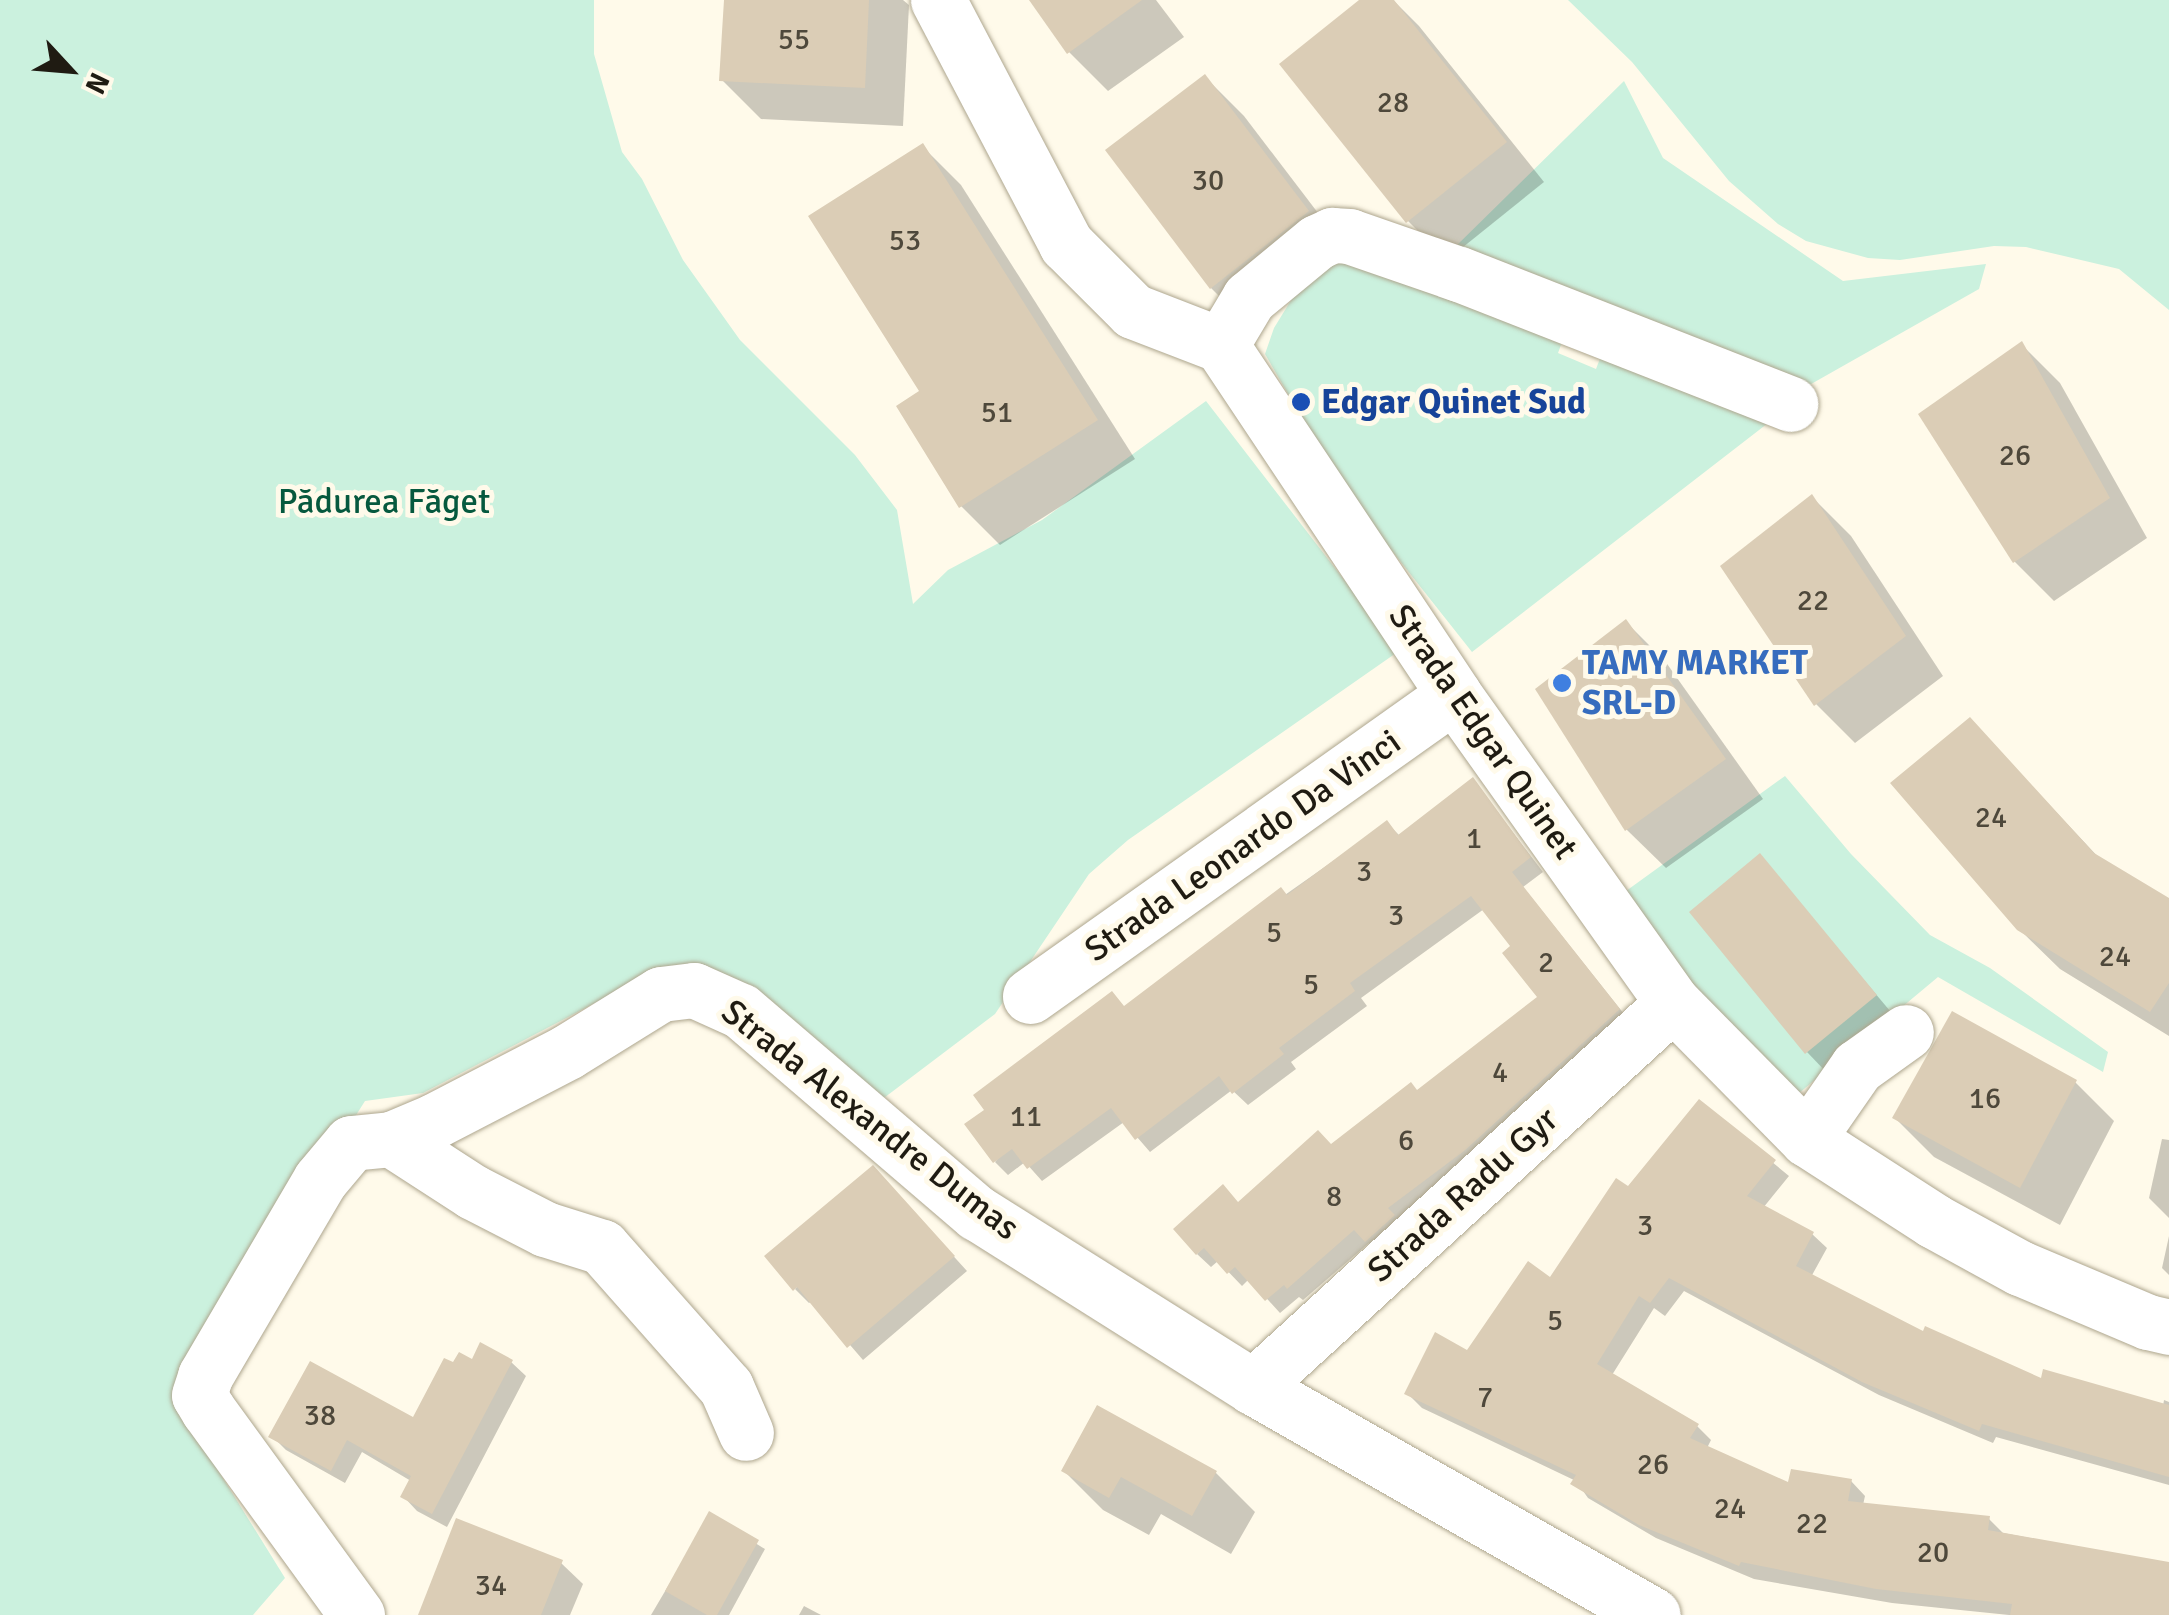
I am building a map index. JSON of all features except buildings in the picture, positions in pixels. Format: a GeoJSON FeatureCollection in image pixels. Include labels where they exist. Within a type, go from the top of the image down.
{"type":"FeatureCollection","features":[{"type":"Feature","properties":{"kind":"street"},"geometry":{"type":"LineString","coordinates":[[938,0],[1075,256],[1133,311],[1221,345],[1249,298],[1317,242],[1332,235],[1349,236],[1459,274],[1790,404]]}},
{"type":"Feature","properties":{"kind":"street","name":"Strada Edgar Quinet"},"geometry":{"type":"LineString","coordinates":[[1221,345],[1454,695],[1673,1003],[1806,1139],[1934,1221],[2020,1268],[2148,1322],[2169,1326]]}},
{"type":"Feature","properties":{"kind":"street","name":"Strada Leonardo Da Vinci"},"geometry":{"type":"LineString","coordinates":[[1030,996],[1454,695]]}},
{"type":"Feature","properties":{"kind":"street","name":"Strada Alexandre Dumas"},"geometry":{"type":"LineString","coordinates":[[357,1615],[199,1394],[206,1376],[300,1213],[336,1158],[352,1142],[391,1139],[490,1094],[661,994],[694,990],[740,1011],[977,1213],[1253,1388],[1653,1615]]}},
{"type":"Feature","properties":{"kind":"street","name":"Strada Radu Gyr"},"geometry":{"type":"LineString","coordinates":[[1253,1388],[1673,1003]]}},
{"type":"Feature","properties":{"kind":"street"},"geometry":{"type":"LineString","coordinates":[[1806,1139],[1857,1067],[1906,1032]]}},
{"type":"Feature","properties":{"kind":"street"},"geometry":{"type":"LineString","coordinates":[[391,1139],[516,1214],[602,1247],[726,1387],[746,1432]]}},
{"type":"Feature","properties":{"kind":"green space","name":"Pădurea Făget"},"geometry":{"type":"Polygon","coordinates":[[[0,0],[594,0],[594,54],[622,152],[642,179],[683,260],[740,340],[855,455],[897,510],[913,604],[948,570],[1042,520],[1206,401],[1399,651],[1128,840],[1089,874],[995,1014],[868,1110],[635,982],[423,1093],[365,1101],[175,1401],[285,1578],[253,1615],[0,1615],[0,0]]]}},
{"type":"Feature","properties":{"kind":"green space"},"geometry":{"type":"Polygon","coordinates":[[[1568,0],[2169,0],[2169,310],[2119,269],[2026,247],[1994,246],[1900,260],[1868,258],[1806,241],[1778,224],[1729,181],[1632,62],[1568,0]]]}},
{"type":"Feature","properties":{"kind":"green space"},"geometry":{"type":"Polygon","coordinates":[[[1624,81],[1663,158],[1843,281],[1986,264],[1979,289],[1797,392],[1451,251],[1624,81]]]}},
{"type":"Feature","properties":{"kind":"green space"},"geometry":{"type":"Polygon","coordinates":[[[1320,253],[1565,334],[1558,353],[1596,369],[1604,348],[1772,420],[1472,652],[1343,489],[1265,354],[1274,328],[1320,253]]]}},
{"type":"Feature","properties":{"kind":"green space"},"geometry":{"type":"Polygon","coordinates":[[[1785,776],[1851,854],[1930,935],[1990,968],[2108,1052],[2103,1072],[1938,977],[1786,1104],[1615,899],[1785,776]]]}},
{"type":"Feature","properties":{"kind":"place","name":"Edgar Quinet Sud"},"geometry":{"type":"Point","coordinates":[1301,402]}},
{"type":"Feature","properties":{"kind":"place","name":"TAMY MARKET SRL-D"},"geometry":{"type":"Point","coordinates":[1562,683]}}]}
